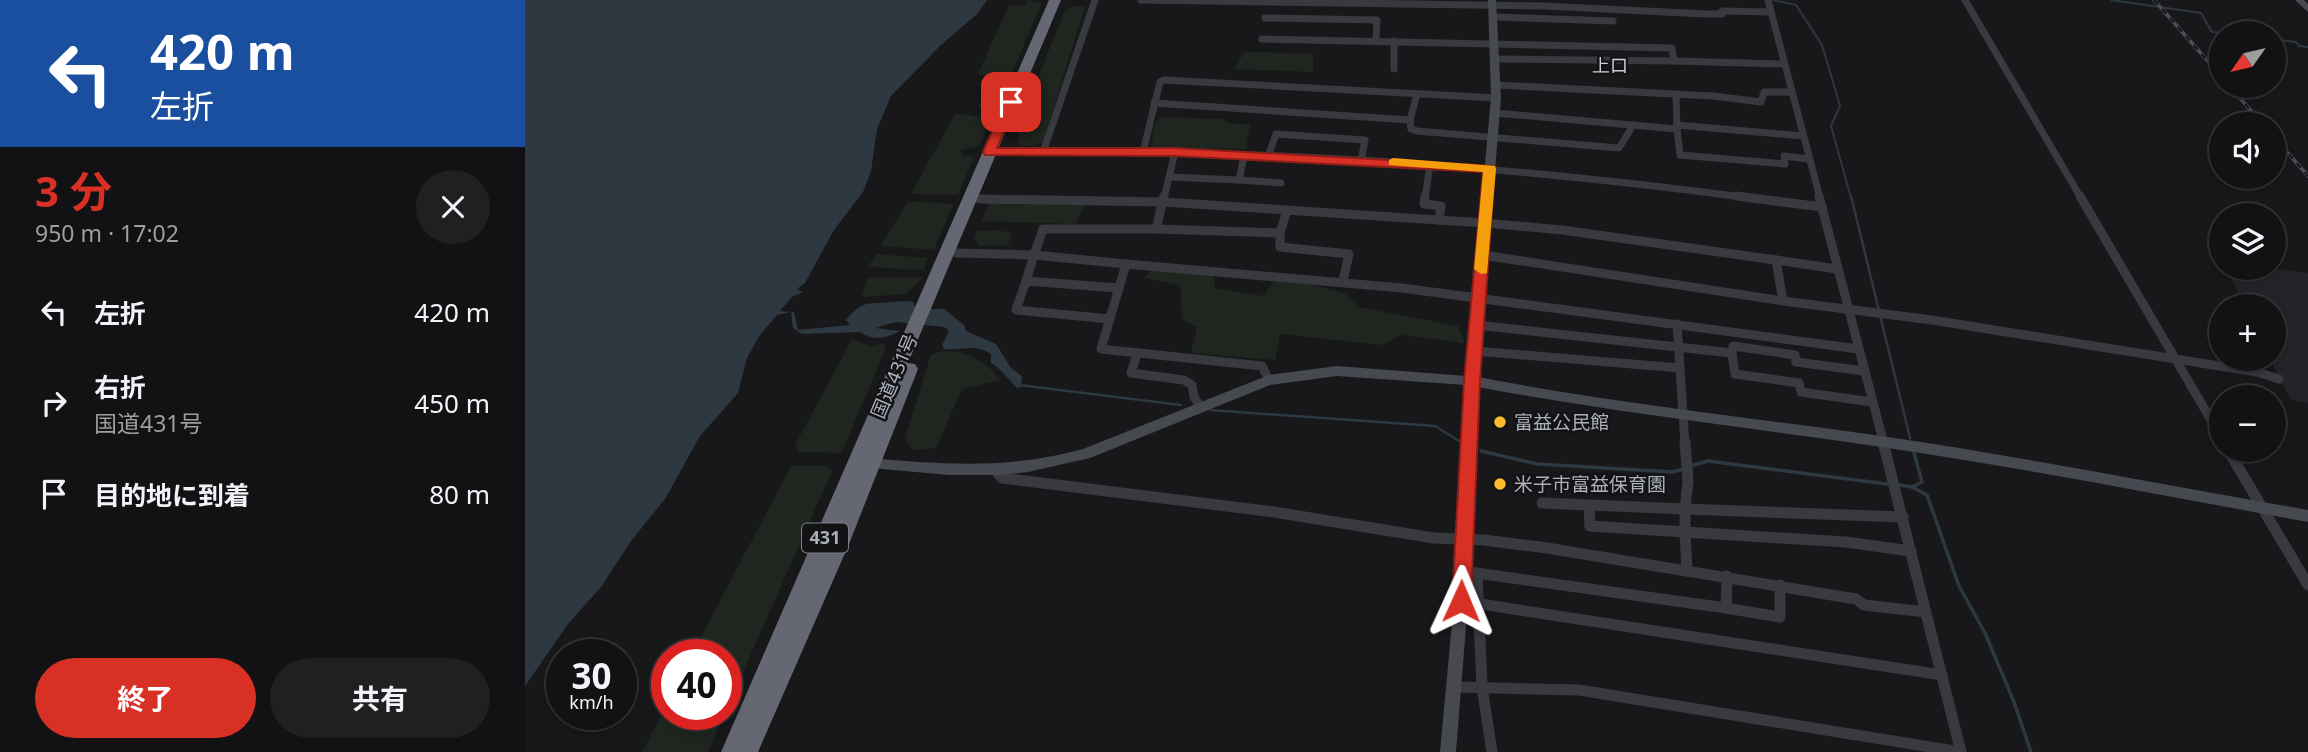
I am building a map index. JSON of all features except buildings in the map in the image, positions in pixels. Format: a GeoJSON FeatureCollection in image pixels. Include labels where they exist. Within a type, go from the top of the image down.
{"type":"FeatureCollection","features":[{"type":"Feature","properties":{"kind":"highway","name":"国道431号"},"geometry":{"type":"LineString","coordinates":[[747,752],[1055,0]]}},
{"type":"Feature","properties":{"kind":"highway","name":"国道431号"},"geometry":{"type":"LineString","coordinates":[[925,316],[956,253],[979,199],[994,152],[1062,0]]}},
{"type":"Feature","properties":{"kind":"highway","name":"国道431号"},"geometry":{"type":"LineString","coordinates":[[733,752],[865,463]]}},
{"type":"Feature","properties":{"kind":"street"},"geometry":{"type":"LineString","coordinates":[[1043,152],[1094,0]]}},
{"type":"Feature","properties":{"kind":"street"},"geometry":{"type":"LineString","coordinates":[[1141,0],[1492,3],[1706,14],[1722,14],[1722,11],[1771,12]]}},
{"type":"Feature","properties":{"kind":"street"},"geometry":{"type":"LineString","coordinates":[[1454,687],[1579,690],[1961,752],[1903,517],[1768,0]]}},
{"type":"Feature","properties":{"kind":"street"},"geometry":{"type":"LineString","coordinates":[[1965,0],[2209,418]]}},
{"type":"Feature","properties":{"kind":"street"},"geometry":{"type":"LineString","coordinates":[[2299,0],[2308,9]]}},
{"type":"Feature","properties":{"kind":"street"},"geometry":{"type":"LineString","coordinates":[[1492,3],[1497,85],[1472,381],[1464,540],[1478,603],[1482,687],[1492,752]]}},
{"type":"Feature","properties":{"kind":"street"},"geometry":{"type":"LineString","coordinates":[[1493,17],[1613,21]]}},
{"type":"Feature","properties":{"kind":"street"},"geometry":{"type":"LineString","coordinates":[[1265,18],[1377,20],[1376,40]]}},
{"type":"Feature","properties":{"kind":"street"},"geometry":{"type":"LineString","coordinates":[[1262,38],[1632,50],[1646,47],[1672,48],[1674,61]]}},
{"type":"Feature","properties":{"kind":"street"},"geometry":{"type":"LineString","coordinates":[[1394,41],[1394,69]]}},
{"type":"Feature","properties":{"kind":"street"},"geometry":{"type":"LineString","coordinates":[[1496,59],[1784,64]]}},
{"type":"Feature","properties":{"kind":"street"},"geometry":{"type":"LineString","coordinates":[[1143,152],[1160,82],[1164,80],[1496,98]]}},
{"type":"Feature","properties":{"kind":"street"},"geometry":{"type":"LineString","coordinates":[[1497,85],[1676,94],[1761,102],[1764,92],[1791,92]]}},
{"type":"Feature","properties":{"kind":"street"},"geometry":{"type":"LineString","coordinates":[[1417,94],[1409,120],[1411,129],[1417,131],[1619,148],[1632,127]]}},
{"type":"Feature","properties":{"kind":"street"},"geometry":{"type":"LineString","coordinates":[[1676,94],[1680,155],[1785,164],[1784,156],[1809,159]]}},
{"type":"Feature","properties":{"kind":"street"},"geometry":{"type":"LineString","coordinates":[[1154,103],[1409,120]]}},
{"type":"Feature","properties":{"kind":"street"},"geometry":{"type":"LineString","coordinates":[[1495,113],[1632,127],[1677,127],[1803,136]]}},
{"type":"Feature","properties":{"kind":"street"},"geometry":{"type":"LineString","coordinates":[[1268,157],[1276,135],[1365,140],[1361,161]]}},
{"type":"Feature","properties":{"kind":"street"},"geometry":{"type":"LineString","coordinates":[[994,152],[1175,152],[1430,164],[1572,176],[1822,207]]}},
{"type":"Feature","properties":{"kind":"street"},"geometry":{"type":"LineString","coordinates":[[1156,229],[1175,152]]}},
{"type":"Feature","properties":{"kind":"street"},"geometry":{"type":"LineString","coordinates":[[1239,180],[1244,156]]}},
{"type":"Feature","properties":{"kind":"street"},"geometry":{"type":"LineString","coordinates":[[1430,164],[1424,204],[1441,206],[1439,220]]}},
{"type":"Feature","properties":{"kind":"street"},"geometry":{"type":"LineString","coordinates":[[1169,177],[1281,183]]}},
{"type":"Feature","properties":{"kind":"street"},"geometry":{"type":"LineString","coordinates":[[979,199],[1163,202],[1485,223],[1562,230],[1837,269]]}},
{"type":"Feature","properties":{"kind":"street"},"geometry":{"type":"LineString","coordinates":[[1287,210],[1280,233],[1280,247],[1349,254],[1343,281]]}},
{"type":"Feature","properties":{"kind":"street"},"geometry":{"type":"LineString","coordinates":[[1110,319],[1016,310],[1043,229],[1280,233]]}},
{"type":"Feature","properties":{"kind":"street"},"geometry":{"type":"LineString","coordinates":[[956,253],[1034,255],[1126,264],[1252,271],[1858,349]]}},
{"type":"Feature","properties":{"kind":"street"},"geometry":{"type":"LineString","coordinates":[[1483,255],[1692,289],[1932,320],[2257,372],[2279,379]]}},
{"type":"Feature","properties":{"kind":"street"},"geometry":{"type":"LineString","coordinates":[[1776,260],[1783,301]]}},
{"type":"Feature","properties":{"kind":"street"},"geometry":{"type":"LineString","coordinates":[[1126,264],[1101,349],[1262,366],[1269,380]]}},
{"type":"Feature","properties":{"kind":"street"},"geometry":{"type":"LineString","coordinates":[[1026,281],[1119,288]]}},
{"type":"Feature","properties":{"kind":"street"},"geometry":{"type":"LineString","coordinates":[[1677,324],[1684,413],[1687,571]]}},
{"type":"Feature","properties":{"kind":"street"},"geometry":{"type":"LineString","coordinates":[[1477,325],[1733,353]]}},
{"type":"Feature","properties":{"kind":"street"},"geometry":{"type":"LineString","coordinates":[[1864,371],[1796,362],[1795,355],[1733,346],[1735,374],[1799,383],[1801,392],[1872,402]]}},
{"type":"Feature","properties":{"kind":"street"},"geometry":{"type":"LineString","coordinates":[[1475,351],[1680,368]]}},
{"type":"Feature","properties":{"kind":"street"},"geometry":{"type":"LineString","coordinates":[[1137,354],[1131,373],[1184,380],[1192,385],[1194,397],[1200,406]]}},
{"type":"Feature","properties":{"kind":"street"},"geometry":{"type":"LineString","coordinates":[[865,463],[958,472],[997,472],[1055,463],[1086,454],[1269,380],[1337,371],[1472,381],[1551,396],[1883,442],[1990,458],[2308,516]]}},
{"type":"Feature","properties":{"kind":"street"},"geometry":{"type":"LineString","coordinates":[[2235,462],[2308,585]]}},
{"type":"Feature","properties":{"kind":"street"},"geometry":{"type":"LineString","coordinates":[[997,472],[1002,478],[1234,507],[1464,540],[1546,548],[1780,585],[1856,599],[1864,606],[1926,612]]}},
{"type":"Feature","properties":{"kind":"street"},"geometry":{"type":"LineString","coordinates":[[1542,503],[1903,517]]}},
{"type":"Feature","properties":{"kind":"street"},"geometry":{"type":"LineString","coordinates":[[1589,506],[1590,526],[1846,542],[1911,551]]}},
{"type":"Feature","properties":{"kind":"street"},"geometry":{"type":"LineString","coordinates":[[1448,752],[1461,601],[1469,572]]}},
{"type":"Feature","properties":{"kind":"street"},"geometry":{"type":"LineString","coordinates":[[1469,572],[1780,617],[1780,585]]}},
{"type":"Feature","properties":{"kind":"street"},"geometry":{"type":"LineString","coordinates":[[1726,608],[1727,576]]}},
{"type":"Feature","properties":{"kind":"street"},"geometry":{"type":"LineString","coordinates":[[1461,601],[1942,675]]}},
{"type":"Feature","properties":{"kind":"shaded area"},"geometry":{"type":"Polygon","coordinates":[[[525,0],[987,0],[978,13],[940,46],[891,96],[877,129],[871,171],[863,192],[834,230],[805,283],[797,289],[803,292],[792,297],[780,311],[794,312],[798,330],[850,325],[846,320],[852,313],[871,303],[907,301],[913,302],[916,309],[944,309],[964,325],[966,331],[996,344],[1011,368],[1022,376],[1021,385],[1018,389],[991,363],[991,354],[985,351],[973,348],[944,349],[942,345],[949,331],[944,327],[896,322],[875,328],[900,331],[880,338],[860,332],[802,334],[793,328],[791,312],[777,315],[759,336],[747,358],[738,393],[700,436],[665,499],[631,541],[601,587],[558,639],[546,639],[546,656],[525,686],[525,0]]]}},
{"type":"Feature","properties":{"kind":"shaded area"},"geometry":{"type":"Polygon","coordinates":[[[1027,0],[1042,3],[996,110],[977,108],[993,79],[978,74],[1009,5],[1026,5],[1027,0]]]}},
{"type":"Feature","properties":{"kind":"shaded area"},"geometry":{"type":"Polygon","coordinates":[[[1073,6],[1085,7],[1043,142],[1032,146],[1019,145],[1017,129],[1065,10],[1073,6]]]}},
{"type":"Feature","properties":{"kind":"shaded area"},"geometry":{"type":"Polygon","coordinates":[[[1244,52],[1313,53],[1313,72],[1235,69],[1244,52]]]}},
{"type":"Feature","properties":{"kind":"shaded area"},"geometry":{"type":"Polygon","coordinates":[[[955,114],[992,117],[979,146],[960,150],[963,156],[974,157],[958,195],[911,194],[955,114]]]}},
{"type":"Feature","properties":{"kind":"shaded area"},"geometry":{"type":"Polygon","coordinates":[[[1159,117],[1224,119],[1226,123],[1250,125],[1246,149],[1152,148],[1153,129],[1159,117]]]}},
{"type":"Feature","properties":{"kind":"shaded area"},"geometry":{"type":"Polygon","coordinates":[[[908,201],[953,204],[934,250],[881,246],[908,201]]]}},
{"type":"Feature","properties":{"kind":"shaded area"},"geometry":{"type":"Polygon","coordinates":[[[989,203],[1084,205],[1076,224],[981,221],[989,203]]]}},
{"type":"Feature","properties":{"kind":"shaded area"},"geometry":{"type":"Polygon","coordinates":[[[998,230],[1012,233],[1008,245],[979,246],[974,238],[978,231],[998,230]]]}},
{"type":"Feature","properties":{"kind":"shaded area"},"geometry":{"type":"Polygon","coordinates":[[[876,254],[928,258],[924,270],[868,267],[876,254]]]}},
{"type":"Feature","properties":{"kind":"shaded area"},"geometry":{"type":"Polygon","coordinates":[[[1153,269],[1213,274],[1215,288],[1264,296],[1275,279],[1306,283],[1346,294],[1358,307],[1458,326],[1465,343],[1401,335],[1382,345],[1280,334],[1275,360],[1191,353],[1197,327],[1182,319],[1180,285],[1144,278],[1153,269]]]}},
{"type":"Feature","properties":{"kind":"shaded area"},"geometry":{"type":"Polygon","coordinates":[[[2286,270],[2308,273],[2308,403],[2291,400],[2286,385],[2283,385],[2276,371],[2286,371],[2286,294],[2238,294],[2232,280],[2286,280],[2286,270]]]}},
{"type":"Feature","properties":{"kind":"shaded area"},"geometry":{"type":"Polygon","coordinates":[[[923,277],[906,294],[862,297],[867,278],[923,277]]]}},
{"type":"Feature","properties":{"kind":"shaded area"},"geometry":{"type":"Polygon","coordinates":[[[852,339],[870,346],[883,343],[886,348],[844,447],[841,453],[800,452],[795,445],[852,339]]]}},
{"type":"Feature","properties":{"kind":"shaded area"},"geometry":{"type":"Polygon","coordinates":[[[943,351],[960,352],[975,358],[989,367],[1000,380],[962,389],[936,448],[912,450],[905,438],[931,355],[943,351]]]}},
{"type":"Feature","properties":{"kind":"shaded area"},"geometry":{"type":"Polygon","coordinates":[[[791,466],[824,466],[833,469],[742,674],[742,639],[700,639],[791,466]]]}},
{"type":"Feature","properties":{"kind":"shaded area"},"geometry":{"type":"Polygon","coordinates":[[[653,730],[717,730],[708,752],[642,752],[653,730]]]}},
{"type":"Feature","properties":{"kind":"waterway"},"geometry":{"type":"LineString","coordinates":[[1773,0],[1796,5],[1822,45],[1840,106],[1831,126],[1851,198]]}},
{"type":"Feature","properties":{"kind":"waterway"},"geometry":{"type":"LineString","coordinates":[[2111,0],[2201,13],[2209,27]]}},
{"type":"Feature","properties":{"kind":"waterway"},"geometry":{"type":"LineString","coordinates":[[2286,41],[2308,47]]}},
{"type":"Feature","properties":{"kind":"waterway"},"geometry":{"type":"LineString","coordinates":[[1851,196],[1910,438]]}},
{"type":"Feature","properties":{"kind":"waterway"},"geometry":{"type":"LineString","coordinates":[[1019,385],[1181,405]]}},
{"type":"Feature","properties":{"kind":"waterway"},"geometry":{"type":"LineString","coordinates":[[1210,410],[1435,426],[1459,441]]}},
{"type":"Feature","properties":{"kind":"waterway"},"geometry":{"type":"LineString","coordinates":[[1481,451],[1537,464],[1673,472],[1683,469]]}},
{"type":"Feature","properties":{"kind":"waterway"},"geometry":{"type":"LineString","coordinates":[[1912,487],[1922,482],[1914,453]]}},
{"type":"Feature","properties":{"kind":"waterway"},"geometry":{"type":"LineString","coordinates":[[1690,466],[1708,461],[1887,484]]}},
{"type":"Feature","properties":{"kind":"waterway"},"geometry":{"type":"LineString","coordinates":[[1900,485],[1912,487]]}},
{"type":"Feature","properties":{"kind":"waterway"},"geometry":{"type":"LineString","coordinates":[[1912,487],[1927,495],[1959,586],[1985,633],[2014,702],[2031,752]]}},
{"type":"Feature","properties":{"kind":"railway"},"geometry":{"type":"LineString","coordinates":[[2154,0],[2209,62]]}},
{"type":"Feature","properties":{"kind":"railway"},"geometry":{"type":"LineString","coordinates":[[2240,98],[2252,112]]}},
{"type":"Feature","properties":{"kind":"railway"},"geometry":{"type":"LineString","coordinates":[[2286,151],[2308,176]]}},
{"type":"Feature","properties":{"kind":"slow traffic"},"geometry":{"type":"LineString","coordinates":[[1393,162],[1490,169],[1481,269]]}},
{"type":"Feature","properties":{"kind":"place","name":"富益公民館"},"geometry":{"type":"Point","coordinates":[1500,422]}},
{"type":"Feature","properties":{"kind":"place","name":"米子市富益保育園"},"geometry":{"type":"Point","coordinates":[1500,484]}},
{"type":"Feature","properties":{"kind":"district","name":"上口"},"geometry":{"type":"Point","coordinates":[1610,66]}},
{"type":"Feature","properties":{"kind":"route"},"geometry":{"type":"LineString","coordinates":[[1011,102],[989,152],[1175,152],[1490,169],[1472,381],[1461,601]]}}]}
